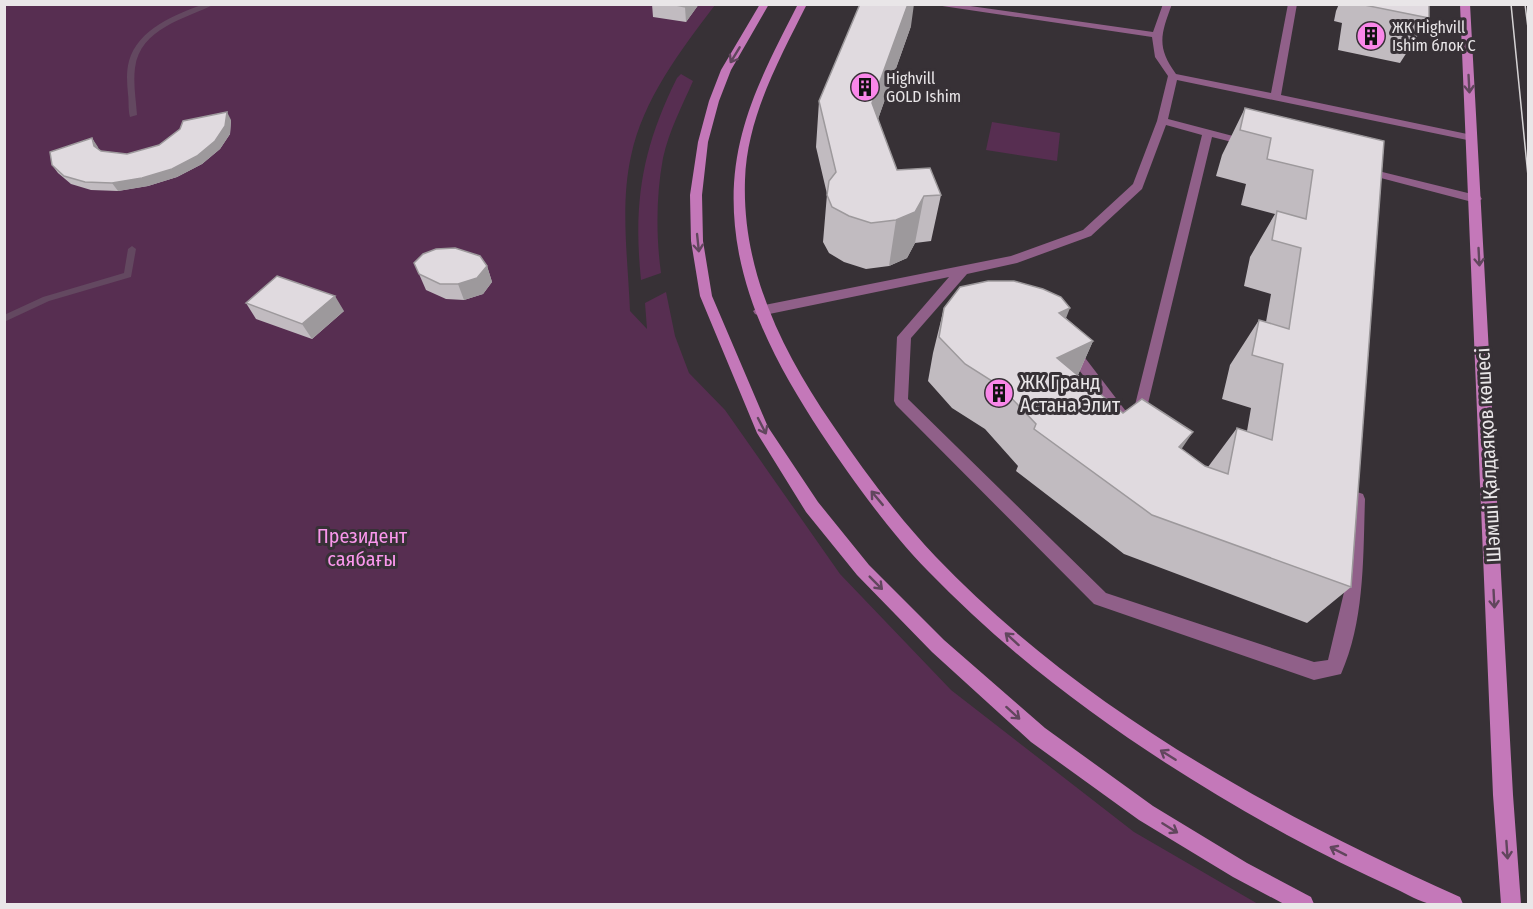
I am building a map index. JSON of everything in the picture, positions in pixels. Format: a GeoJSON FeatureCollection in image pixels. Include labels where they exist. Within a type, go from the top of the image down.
{"type":"FeatureCollection","features":[{"type":"Feature","properties":{"kind":"main road"},"geometry":{"type":"LineString","coordinates":[[765,4],[726,70],[714,101],[703,142],[696,195],[697,241],[706,296],[762,429],[812,507],[863,570],[938,646],[1029,727],[1146,813],[1240,870],[1304,904]]}},
{"type":"Feature","properties":{"kind":"main road"},"geometry":{"type":"LineString","coordinates":[[803,4],[766,77],[747,122],[739,178],[740,221],[747,270],[760,311],[804,397],[857,474],[935,568],[1016,644],[1131,732],[1249,806],[1390,877],[1453,904]]}},
{"type":"Feature","properties":{"kind":"main road","name":"Шәмші Қалдаяқов көшесі"},"geometry":{"type":"LineString","coordinates":[[1465,4],[1504,805],[1511,904]]}},
{"type":"Feature","properties":{"kind":"lane"},"geometry":{"type":"LineString","coordinates":[[933,4],[1156,35]]}},
{"type":"Feature","properties":{"kind":"lane"},"geometry":{"type":"LineString","coordinates":[[1167,4],[1156,35],[1158,58],[1173,76],[1472,138]]}},
{"type":"Feature","properties":{"kind":"lane"},"geometry":{"type":"LineString","coordinates":[[1275,97],[1290,5]]}},
{"type":"Feature","properties":{"kind":"lane"},"geometry":{"type":"LineString","coordinates":[[760,311],[1013,260],[1087,233],[1138,186],[1162,122],[1173,76]]}},
{"type":"Feature","properties":{"kind":"lane"},"geometry":{"type":"LineString","coordinates":[[1162,122],[1254,144]]}},
{"type":"Feature","properties":{"kind":"lane"},"geometry":{"type":"LineString","coordinates":[[1064,342],[1121,415],[1132,416],[1140,412],[1208,133]]}},
{"type":"Feature","properties":{"kind":"lane"},"geometry":{"type":"LineString","coordinates":[[1347,167],[1371,178],[1476,199]]}},
{"type":"Feature","properties":{"kind":"lane"},"geometry":{"type":"LineString","coordinates":[[962,271],[904,337],[901,400],[1100,599],[1314,671],[1335,668],[1346,628],[1353,588],[1358,481]]}},
{"type":"Feature","properties":{"kind":"green space","name":"Президент саябағы"},"geometry":{"type":"Polygon","coordinates":[[[5,4],[715,5],[689,40],[654,95],[644,115],[631,156],[625,214],[630,311],[647,329],[645,303],[666,292],[675,336],[689,373],[725,410],[840,574],[951,690],[1134,832],[1258,904],[5,904],[5,4]]]}},
{"type":"Feature","properties":{"kind":"green space"},"geometry":{"type":"Polygon","coordinates":[[[681,74],[693,81],[672,128],[663,158],[658,216],[661,273],[641,280],[638,226],[643,176],[655,128],[677,78],[681,74]]]}},
{"type":"Feature","properties":{"kind":"green space"},"geometry":{"type":"Polygon","coordinates":[[[992,122],[1060,133],[1057,161],[986,150],[992,122]]]}},
{"type":"Feature","properties":{"kind":"building"},"geometry":{"type":"Polygon","coordinates":[[[671,4],[687,4],[685,7],[671,4]]]}},
{"type":"Feature","properties":{"kind":"building"},"geometry":{"type":"Polygon","coordinates":[[[860,4],[908,4],[872,103],[897,170],[930,168],[941,195],[924,196],[915,212],[896,220],[871,223],[849,216],[832,207],[827,195],[829,181],[836,172],[819,101],[860,4]]]}},
{"type":"Feature","properties":{"kind":"building"},"geometry":{"type":"Polygon","coordinates":[[[1429,4],[1429,18],[1364,5],[1429,4]]]}},
{"type":"Feature","properties":{"kind":"building"},"geometry":{"type":"Polygon","coordinates":[[[1245,108],[1384,141],[1351,587],[1152,515],[1034,429],[1036,424],[1000,386],[965,364],[939,337],[944,308],[960,287],[988,281],[1014,281],[1061,297],[1070,308],[1059,313],[1093,341],[1057,358],[1123,413],[1142,399],[1193,432],[1179,447],[1205,466],[1228,474],[1237,428],[1272,440],[1283,364],[1252,355],[1259,320],[1289,329],[1301,248],[1272,240],[1277,211],[1306,219],[1313,170],[1267,159],[1271,138],[1240,130],[1245,108]]]}},
{"type":"Feature","properties":{"kind":"building"},"geometry":{"type":"Polygon","coordinates":[[[227,112],[225,126],[215,141],[197,156],[172,169],[142,178],[112,183],[85,182],[64,176],[52,165],[50,152],[92,138],[94,146],[101,151],[127,154],[159,145],[180,129],[183,121],[227,112]]]}},
{"type":"Feature","properties":{"kind":"building"},"geometry":{"type":"Polygon","coordinates":[[[455,248],[480,256],[487,266],[477,278],[458,284],[440,284],[419,274],[414,263],[423,254],[436,249],[455,248]]]}},
{"type":"Feature","properties":{"kind":"building"},"geometry":{"type":"Polygon","coordinates":[[[277,276],[335,296],[302,324],[246,303],[277,276]]]}},
{"type":"Feature","properties":{"kind":"waterway"},"geometry":{"type":"LineString","coordinates":[[133,115],[131,73],[133,59],[138,48],[145,39],[166,24],[212,4]]}},
{"type":"Feature","properties":{"kind":"waterway"},"geometry":{"type":"LineString","coordinates":[[4,319],[46,299],[128,275],[132,249]]}},
{"type":"Feature","properties":{"kind":"tram line"},"geometry":{"type":"LineString","coordinates":[[1511,4],[1528,176]]}},
{"type":"Feature","properties":{"kind":"tram line"},"geometry":{"type":"LineString","coordinates":[[1525,4],[1528,28]]}},
{"type":"Feature","properties":{"kind":"place","name":"ЖК Highvill Ishim блок C"},"geometry":{"type":"Point","coordinates":[1371,36]}},
{"type":"Feature","properties":{"kind":"place","name":"Highvill GOLD Ishim"},"geometry":{"type":"Point","coordinates":[865,87]}},
{"type":"Feature","properties":{"kind":"place","name":"ЖК Гранд Астана Элит"},"geometry":{"type":"Point","coordinates":[999,393]}}]}
